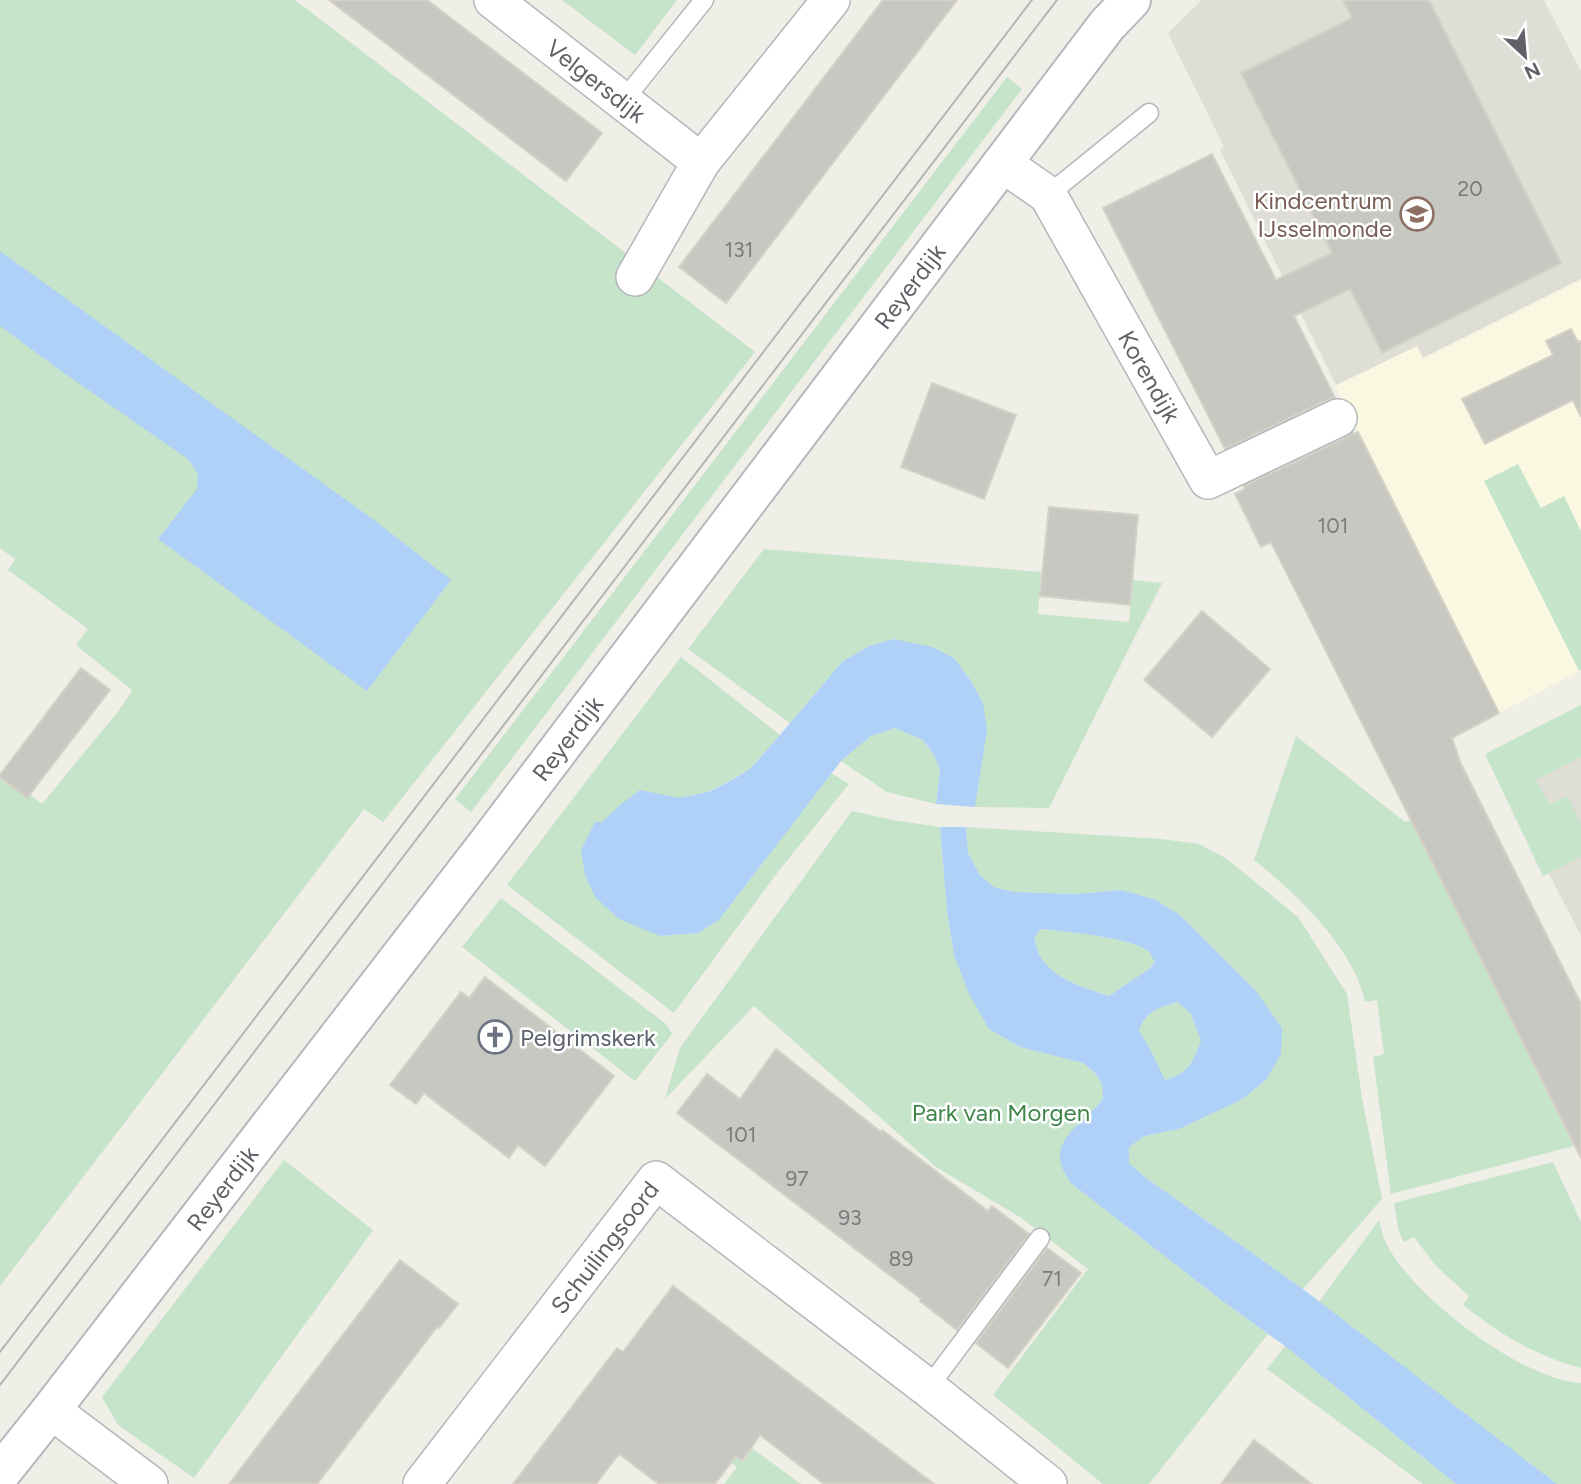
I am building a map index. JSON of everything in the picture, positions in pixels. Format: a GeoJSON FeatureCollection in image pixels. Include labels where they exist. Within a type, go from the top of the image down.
{"type":"FeatureCollection","features":[{"type":"Feature","properties":{"kind":"street","name":"Velgersdijk"},"geometry":{"type":"LineString","coordinates":[[493,0],[702,162]]}},
{"type":"Feature","properties":{"kind":"street"},"geometry":{"type":"LineString","coordinates":[[635,277],[702,162],[831,0]]}},
{"type":"Feature","properties":{"kind":"street","name":"Reyerdijk"},"geometry":{"type":"LineString","coordinates":[[0,1474],[488,843],[1107,25],[1131,0]]}},
{"type":"Feature","properties":{"kind":"street","name":"Korendijk"},"geometry":{"type":"LineString","coordinates":[[1002,163],[1048,194],[1208,480],[1338,418]]}},
{"type":"Feature","properties":{"kind":"street","name":"Schuilingsoord"},"geometry":{"type":"LineString","coordinates":[[422,1484],[656,1180],[928,1388],[1048,1484]]}},
{"type":"Feature","properties":{"kind":"street"},"geometry":{"type":"LineString","coordinates":[[51,1410],[149,1484]]}},
{"type":"Feature","properties":{"kind":"lane"},"geometry":{"type":"LineString","coordinates":[[623,101],[704,0]]}},
{"type":"Feature","properties":{"kind":"lane"},"geometry":{"type":"LineString","coordinates":[[1048,194],[1149,113]]}},
{"type":"Feature","properties":{"kind":"lane"},"geometry":{"type":"LineString","coordinates":[[928,1388],[1040,1238]]}},
{"type":"Feature","properties":{"kind":"shaded area","name":"Kindcentrum IJsselmonde"},"geometry":{"type":"Polygon","coordinates":[[[1202,0],[1544,0],[1581,71],[1581,279],[1423,358],[1417,346],[1336,385],[1220,150],[1224,147],[1168,33],[1202,0]]]}},
{"type":"Feature","properties":{"kind":"shaded area"},"geometry":{"type":"Polygon","coordinates":[[[1581,279],[1581,670],[1499,713],[1335,386],[1417,346],[1424,357],[1581,279]]]}},
{"type":"Feature","properties":{"kind":"shaded area"},"geometry":{"type":"Polygon","coordinates":[[[1581,708],[1581,936],[1488,755],[1581,708]]]}},
{"type":"Feature","properties":{"kind":"green space"},"geometry":{"type":"Polygon","coordinates":[[[0,0],[295,0],[755,352],[383,822],[364,809],[0,1286],[0,779],[3,774],[42,804],[116,714],[132,690],[76,645],[88,629],[8,570],[15,559],[0,548],[0,0]]]}},
{"type":"Feature","properties":{"kind":"green space"},"geometry":{"type":"Polygon","coordinates":[[[562,0],[677,0],[635,55],[562,0]]]}},
{"type":"Feature","properties":{"kind":"green space"},"geometry":{"type":"Polygon","coordinates":[[[1007,77],[1022,89],[471,812],[455,799],[1007,77]]]}},
{"type":"Feature","properties":{"kind":"green space"},"geometry":{"type":"Polygon","coordinates":[[[1518,464],[1541,508],[1564,496],[1581,531],[1579,671],[1484,481],[1518,464]]]}},
{"type":"Feature","properties":{"kind":"green space"},"geometry":{"type":"Polygon","coordinates":[[[764,549],[1041,572],[1038,614],[1129,622],[1133,580],[1162,583],[1049,808],[975,807],[983,703],[954,658],[894,639],[869,646],[842,662],[790,723],[688,649],[764,549]]]}},
{"type":"Feature","properties":{"kind":"green space"},"geometry":{"type":"Polygon","coordinates":[[[681,657],[780,735],[750,769],[711,791],[680,798],[620,805],[602,823],[660,936],[698,933],[719,920],[831,773],[849,784],[777,873],[674,1013],[507,885],[681,657]]]}},
{"type":"Feature","properties":{"kind":"green space"},"geometry":{"type":"Polygon","coordinates":[[[1581,705],[1581,757],[1536,780],[1550,805],[1567,796],[1581,823],[1581,857],[1543,876],[1485,754],[1581,705]]]}},
{"type":"Feature","properties":{"kind":"green space"},"geometry":{"type":"Polygon","coordinates":[[[895,728],[923,740],[934,755],[940,770],[936,804],[887,792],[841,761],[871,736],[895,728]]]}},
{"type":"Feature","properties":{"kind":"green space"},"geometry":{"type":"Polygon","coordinates":[[[1296,736],[1405,822],[1411,820],[1574,1146],[1391,1194],[1373,1057],[1384,1054],[1377,1000],[1365,1002],[1356,974],[1334,940],[1296,897],[1254,860],[1296,736]]]}},
{"type":"Feature","properties":{"kind":"green space","name":"Park van Morgen"},"geometry":{"type":"Polygon","coordinates":[[[852,811],[940,827],[947,911],[954,955],[989,1029],[1020,1047],[1083,1063],[1095,1073],[1102,1084],[1103,1099],[1075,1127],[1072,1184],[1268,1334],[1149,1484],[1103,1484],[993,1395],[1088,1269],[1023,1219],[936,1167],[754,1006],[665,1099],[680,1048],[852,811]]]}},
{"type":"Feature","properties":{"kind":"green space"},"geometry":{"type":"Polygon","coordinates":[[[966,827],[1162,839],[1199,844],[1227,859],[1298,917],[1347,994],[1362,1098],[1382,1199],[1303,1289],[1146,1178],[1129,1163],[1129,1147],[1145,1136],[1179,1129],[1241,1100],[1266,1080],[1256,991],[1180,915],[1154,899],[1121,890],[1075,894],[1015,892],[994,887],[980,875],[968,853],[966,827]]]}},
{"type":"Feature","properties":{"kind":"green space"},"geometry":{"type":"Polygon","coordinates":[[[501,898],[666,1024],[672,1034],[635,1081],[462,947],[501,898]]]}},
{"type":"Feature","properties":{"kind":"green space"},"geometry":{"type":"Polygon","coordinates":[[[1041,929],[1129,943],[1149,952],[1155,962],[1109,996],[1070,981],[1052,970],[1039,954],[1034,938],[1041,929]]]}},
{"type":"Feature","properties":{"kind":"green space"},"geometry":{"type":"Polygon","coordinates":[[[1179,1002],[1191,1014],[1202,1041],[1185,1071],[1164,1080],[1139,1030],[1145,1019],[1154,1011],[1179,1002]]]}},
{"type":"Feature","properties":{"kind":"green space"},"geometry":{"type":"Polygon","coordinates":[[[284,1160],[373,1230],[194,1478],[118,1425],[102,1397],[284,1160]]]}},
{"type":"Feature","properties":{"kind":"green space"},"geometry":{"type":"Polygon","coordinates":[[[1553,1162],[1581,1222],[1581,1368],[1548,1357],[1519,1343],[1463,1305],[1469,1296],[1436,1266],[1414,1237],[1404,1242],[1399,1232],[1394,1203],[1553,1162]]]}},
{"type":"Feature","properties":{"kind":"green space"},"geometry":{"type":"Polygon","coordinates":[[[1379,1220],[1385,1241],[1398,1262],[1442,1309],[1500,1351],[1529,1367],[1557,1378],[1581,1383],[1581,1484],[1557,1484],[1318,1303],[1379,1220]]]}},
{"type":"Feature","properties":{"kind":"green space"},"geometry":{"type":"Polygon","coordinates":[[[1285,1346],[1456,1484],[1423,1484],[1267,1369],[1285,1346]]]}},
{"type":"Feature","properties":{"kind":"green space"},"geometry":{"type":"Polygon","coordinates":[[[734,1435],[801,1484],[724,1484],[737,1467],[720,1454],[734,1435]]]}},
{"type":"Feature","properties":{"kind":"water"},"geometry":{"type":"Polygon","coordinates":[[[0,251],[378,523],[451,580],[367,691],[158,539],[197,489],[198,474],[188,459],[0,326],[0,251]]]}},
{"type":"Feature","properties":{"kind":"water"},"geometry":{"type":"Polygon","coordinates":[[[894,639],[932,647],[954,658],[983,703],[987,730],[975,807],[936,804],[940,770],[934,755],[923,740],[895,728],[871,736],[841,761],[719,920],[698,933],[660,936],[619,919],[596,898],[585,876],[581,850],[595,822],[602,822],[640,790],[680,798],[711,791],[750,769],[842,662],[869,646],[894,639]]]}},
{"type":"Feature","properties":{"kind":"water"},"geometry":{"type":"Polygon","coordinates":[[[940,827],[966,827],[968,853],[980,875],[994,887],[1015,892],[1075,894],[1121,890],[1154,899],[1180,915],[1256,991],[1282,1028],[1281,1054],[1266,1080],[1241,1100],[1179,1129],[1145,1136],[1129,1147],[1129,1163],[1146,1178],[1303,1289],[1557,1484],[1456,1484],[1285,1346],[1221,1300],[1072,1184],[1063,1170],[1060,1157],[1062,1147],[1067,1137],[1103,1099],[1102,1084],[1095,1073],[1083,1063],[1020,1047],[989,1029],[969,994],[954,955],[947,911],[940,827]],[[1041,929],[1034,938],[1039,954],[1052,970],[1070,981],[1109,996],[1155,962],[1149,952],[1129,943],[1041,929]],[[1178,1002],[1154,1011],[1145,1019],[1139,1030],[1165,1080],[1189,1066],[1201,1041],[1191,1014],[1178,1002]]]}},
{"type":"Feature","properties":{"kind":"building"},"geometry":{"type":"Polygon","coordinates":[[[329,0],[427,0],[602,133],[566,181],[329,0]]]}},
{"type":"Feature","properties":{"kind":"building"},"geometry":{"type":"Polygon","coordinates":[[[883,0],[957,0],[726,303],[679,267],[883,0]]]}},
{"type":"Feature","properties":{"kind":"building"},"geometry":{"type":"Polygon","coordinates":[[[1343,0],[1429,0],[1561,263],[1382,353],[1350,289],[1294,316],[1335,398],[1225,449],[1103,208],[1212,154],[1276,280],[1332,253],[1241,73],[1352,18],[1343,0]]]}},
{"type":"Feature","properties":{"kind":"building"},"geometry":{"type":"Polygon","coordinates":[[[1571,329],[1578,342],[1581,341],[1581,417],[1573,400],[1485,444],[1462,399],[1553,355],[1546,341],[1571,329]]]}},
{"type":"Feature","properties":{"kind":"building"},"geometry":{"type":"Polygon","coordinates":[[[932,383],[1016,415],[984,499],[901,467],[932,383]]]}},
{"type":"Feature","properties":{"kind":"building"},"geometry":{"type":"Polygon","coordinates":[[[1353,432],[1358,432],[1499,713],[1452,738],[1461,764],[1581,1004],[1581,1158],[1271,542],[1261,547],[1235,494],[1245,489],[1244,486],[1353,432]]]}},
{"type":"Feature","properties":{"kind":"building"},"geometry":{"type":"Polygon","coordinates":[[[1049,507],[1138,515],[1130,605],[1040,596],[1049,507]]]}},
{"type":"Feature","properties":{"kind":"building"},"geometry":{"type":"Polygon","coordinates":[[[1202,611],[1270,669],[1212,737],[1144,680],[1202,611]]]}},
{"type":"Feature","properties":{"kind":"building"},"geometry":{"type":"Polygon","coordinates":[[[81,668],[110,690],[27,798],[0,775],[81,668]]]}},
{"type":"Feature","properties":{"kind":"building","name":"Pelgrimskerk"},"geometry":{"type":"Polygon","coordinates":[[[485,977],[614,1076],[545,1166],[518,1145],[509,1158],[424,1093],[416,1104],[390,1085],[461,992],[469,998],[485,977]]]}},
{"type":"Feature","properties":{"kind":"building"},"geometry":{"type":"Polygon","coordinates":[[[776,1049],[881,1132],[882,1130],[988,1211],[992,1206],[1029,1234],[957,1330],[920,1301],[921,1299],[677,1113],[707,1074],[740,1099],[776,1049]]]}},
{"type":"Feature","properties":{"kind":"building"},"geometry":{"type":"Polygon","coordinates":[[[1047,1248],[1081,1273],[1008,1368],[976,1343],[1047,1248]]]}},
{"type":"Feature","properties":{"kind":"building"},"geometry":{"type":"Polygon","coordinates":[[[400,1260],[458,1304],[439,1328],[437,1327],[317,1484],[229,1484],[400,1260]]]}},
{"type":"Feature","properties":{"kind":"building"},"geometry":{"type":"Polygon","coordinates":[[[673,1286],[934,1484],[824,1484],[760,1435],[742,1461],[736,1456],[715,1484],[659,1484],[619,1454],[596,1484],[513,1484],[617,1348],[623,1352],[673,1286]]]}},
{"type":"Feature","properties":{"kind":"building"},"geometry":{"type":"Polygon","coordinates":[[[1254,1440],[1312,1484],[1221,1484],[1254,1440]]]}},
{"type":"Feature","properties":{"kind":"tram line"},"geometry":{"type":"LineString","coordinates":[[0,1352],[1032,0]]}},
{"type":"Feature","properties":{"kind":"tram line"},"geometry":{"type":"LineString","coordinates":[[0,1385],[1057,0]]}},
{"type":"Feature","properties":{"kind":"place","name":"Kindcentrum IJsselmonde"},"geometry":{"type":"Point","coordinates":[1417,214]}},
{"type":"Feature","properties":{"kind":"place","name":"Pelgrimskerk"},"geometry":{"type":"Point","coordinates":[495,1037]}}]}
